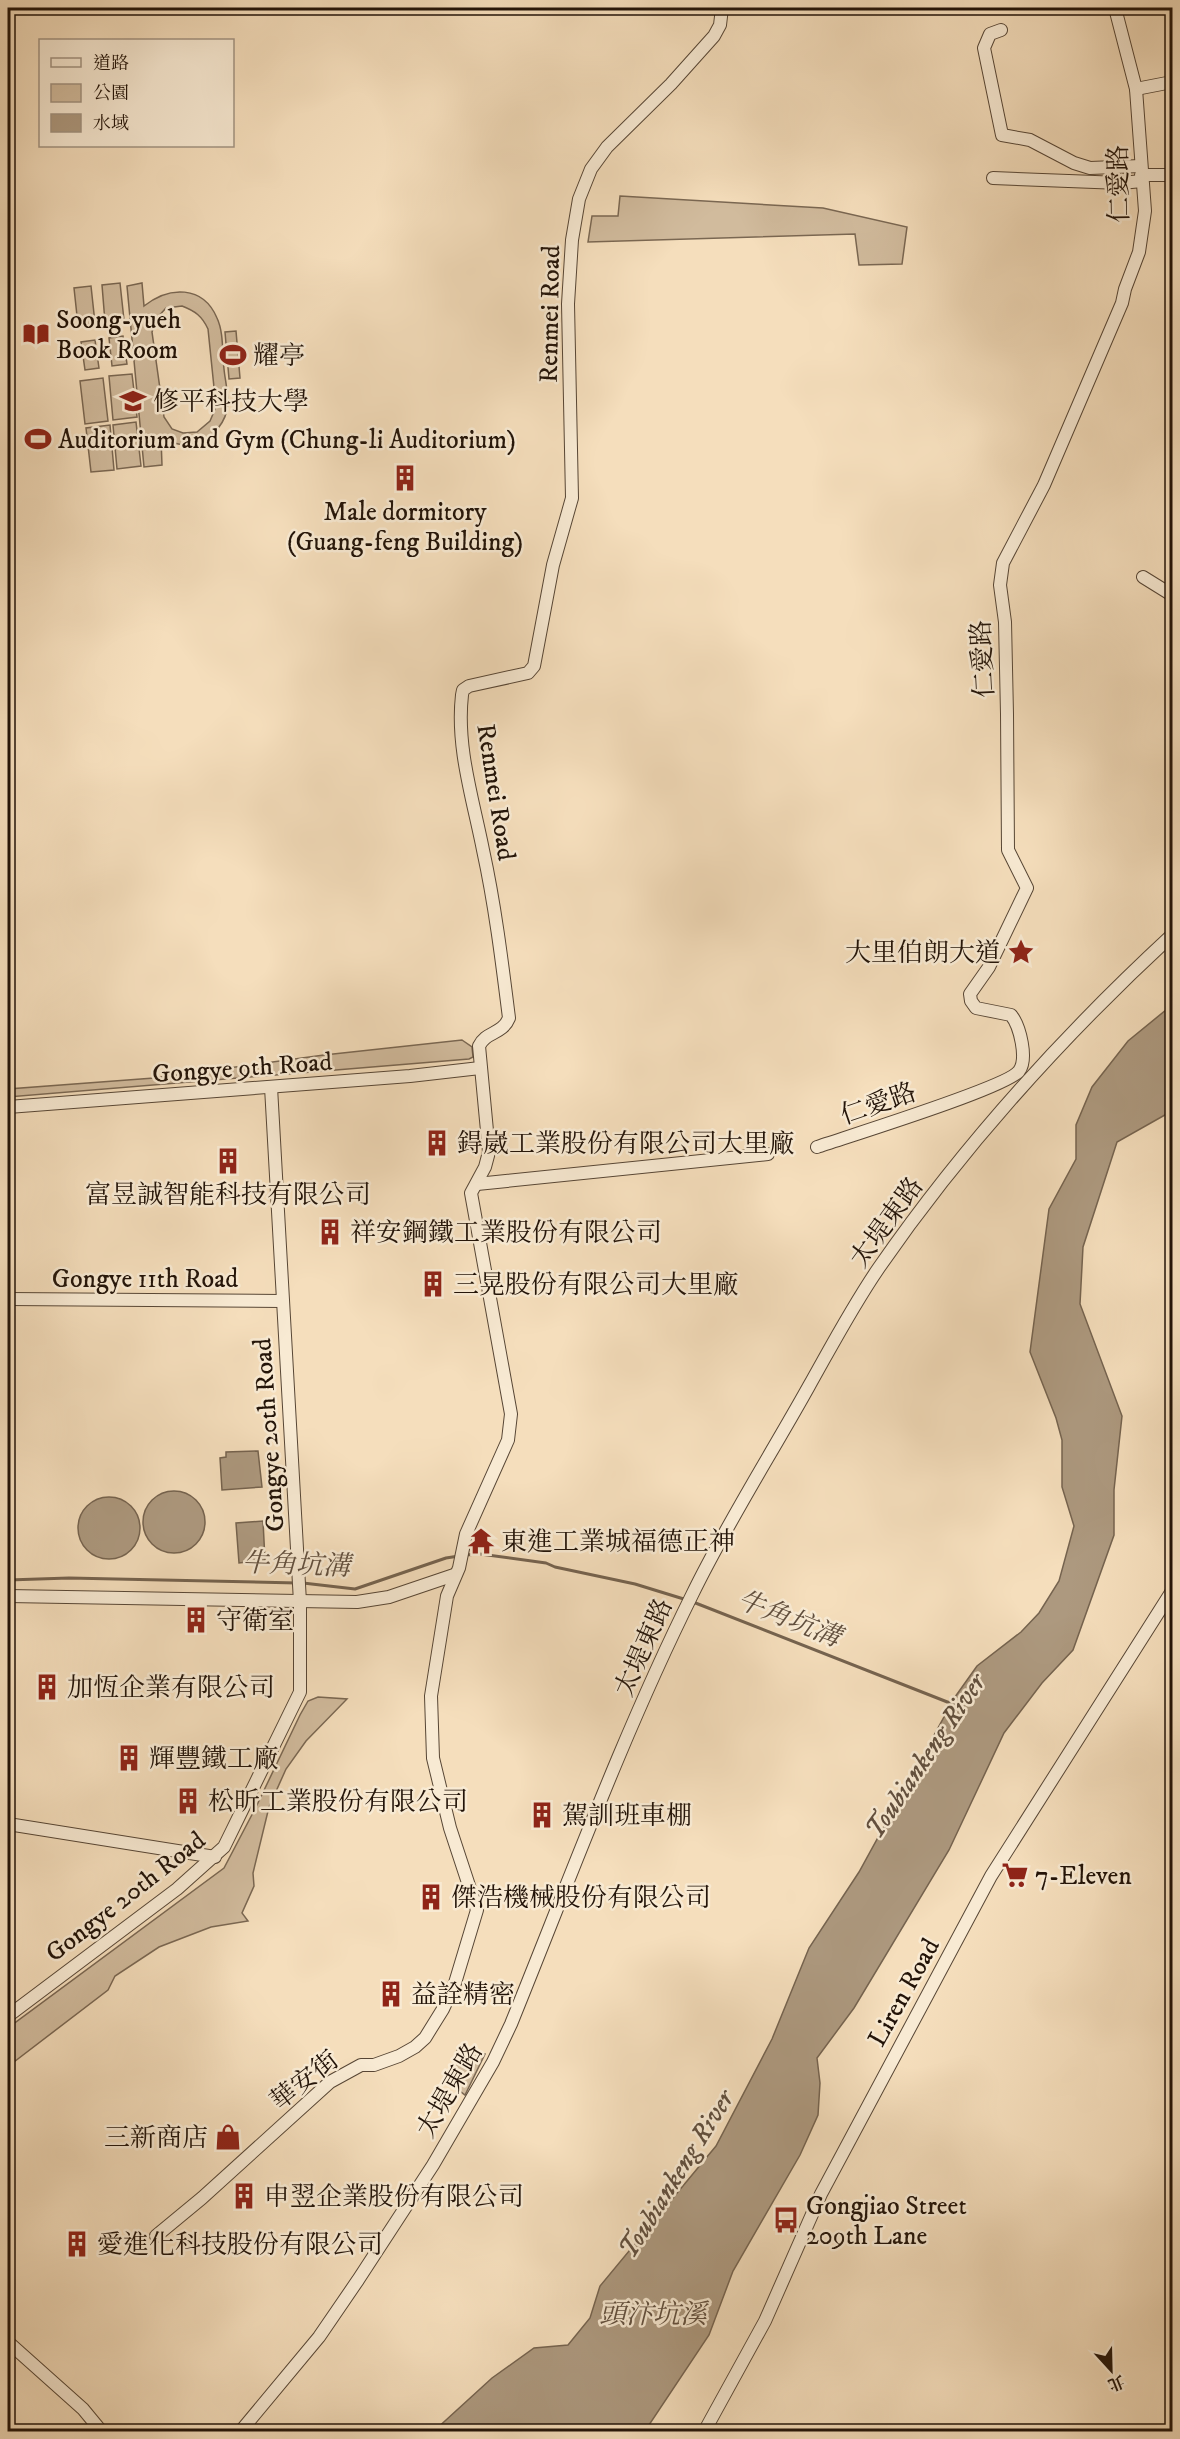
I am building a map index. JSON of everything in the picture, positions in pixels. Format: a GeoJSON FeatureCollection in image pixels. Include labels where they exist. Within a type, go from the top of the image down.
{"type":"FeatureCollection","features":[{"type":"Feature","properties":{"kind":"street","name":"Renmei Road"},"geometry":{"type":"LineString","coordinates":[[462,1550],[466,1534],[508,1440],[512,1426],[471,1193],[487,1162],[489,1152],[480,1068],[480,1042],[489,1035],[504,1029],[509,1018],[484,851],[467,780],[462,733],[462,695],[463,690],[469,686],[528,673],[534,666],[553,565],[572,498],[568,304],[572,240],[579,199],[591,169],[616,136],[650,106],[714,36],[720,25],[723,8]]}},
{"type":"Feature","properties":{"kind":"street","name":"仁愛路"},"geometry":{"type":"LineString","coordinates":[[817,1147],[1009,1079],[1019,1071],[1023,1061],[1016,1021],[1011,1015],[976,1008],[971,1001],[970,994],[989,967],[1027,888],[1008,850],[1005,622],[1000,585],[1003,563],[1044,485],[1122,303],[1139,252],[1145,211],[1136,89],[1115,8]]}},
{"type":"Feature","properties":{"kind":"street"},"geometry":{"type":"LineString","coordinates":[[1001,30],[990,34],[984,48],[1002,135],[1030,140],[1074,163],[1090,168],[1173,175]]}},
{"type":"Feature","properties":{"kind":"street"},"geometry":{"type":"LineString","coordinates":[[1136,89],[1173,82]]}},
{"type":"Feature","properties":{"kind":"street"},"geometry":{"type":"LineString","coordinates":[[993,178],[1121,183],[1141,174]]}},
{"type":"Feature","properties":{"kind":"street"},"geometry":{"type":"LineString","coordinates":[[1143,577],[1173,595]]}},
{"type":"Feature","properties":{"kind":"street","name":"太堤東路"},"geometry":{"type":"LineString","coordinates":[[240,2432],[318,2337],[358,2280],[433,2165],[493,2062],[511,2024],[642,1704],[692,1594],[822,1360],[890,1253],[949,1173],[1011,1102],[1134,970],[1173,935]]}},
{"type":"Feature","properties":{"kind":"street","name":"Gongye 9th Road"},"geometry":{"type":"LineString","coordinates":[[8,1107],[480,1068]]}},
{"type":"Feature","properties":{"kind":"street","name":"Gongye 20th Road"},"geometry":{"type":"LineString","coordinates":[[8,2016],[177,1889],[215,1857],[229,1838],[300,1692],[299,1573],[271,1087]]}},
{"type":"Feature","properties":{"kind":"street"},"geometry":{"type":"LineString","coordinates":[[477,1184],[768,1154]]}},
{"type":"Feature","properties":{"kind":"street","name":"Gongye 11th Road"},"geometry":{"type":"LineString","coordinates":[[8,1299],[282,1300]]}},
{"type":"Feature","properties":{"kind":"street","name":"華安街"},"geometry":{"type":"LineString","coordinates":[[156,2236],[202,2198],[330,2082],[361,2065],[382,2062],[415,2047],[425,2038],[443,2010],[474,1927],[477,1910],[450,1828],[433,1758],[431,1735],[434,1666],[447,1596],[462,1550]]}},
{"type":"Feature","properties":{"kind":"street"},"geometry":{"type":"LineString","coordinates":[[8,1596],[300,1599],[357,1602],[374,1600],[456,1572]]}},
{"type":"Feature","properties":{"kind":"street","name":"Liren Road"},"geometry":{"type":"LineString","coordinates":[[704,2432],[765,2320],[820,2193],[991,1876],[1173,1591]]}},
{"type":"Feature","properties":{"kind":"street"},"geometry":{"type":"LineString","coordinates":[[8,1824],[215,1857]]}},
{"type":"Feature","properties":{"kind":"street"},"geometry":{"type":"LineString","coordinates":[[8,2342],[83,2409],[102,2432]]}},
{"type":"Feature","properties":{"kind":"green space"},"geometry":{"type":"Polygon","coordinates":[[[620,196],[823,208],[907,227],[902,264],[859,265],[855,234],[588,242],[592,216],[618,216],[620,196]]]}},
{"type":"Feature","properties":{"kind":"green space"},"geometry":{"type":"Polygon","coordinates":[[[120,283],[124,320],[105,322],[102,285],[120,283]]]}},
{"type":"Feature","properties":{"kind":"green space"},"geometry":{"type":"Polygon","coordinates":[[[142,283],[144,306],[154,299],[174,292],[194,294],[211,307],[221,330],[228,400],[225,417],[213,434],[195,444],[181,445],[161,438],[162,465],[144,467],[127,286],[142,283]],[[182,306],[166,308],[157,318],[152,332],[164,417],[172,429],[183,433],[197,432],[210,421],[216,407],[208,329],[201,317],[182,306]]]}},
{"type":"Feature","properties":{"kind":"green space"},"geometry":{"type":"Polygon","coordinates":[[[91,286],[95,323],[78,325],[74,288],[91,286]]]}},
{"type":"Feature","properties":{"kind":"green space","name":"耀亭"},"geometry":{"type":"Polygon","coordinates":[[[236,331],[240,378],[229,379],[225,332],[236,331]]]}},
{"type":"Feature","properties":{"kind":"green space"},"geometry":{"type":"Polygon","coordinates":[[[123,336],[127,364],[112,366],[109,338],[123,336]]]}},
{"type":"Feature","properties":{"kind":"green space"},"geometry":{"type":"Polygon","coordinates":[[[95,340],[99,368],[85,370],[81,342],[95,340]]]}},
{"type":"Feature","properties":{"kind":"green space"},"geometry":{"type":"Polygon","coordinates":[[[132,374],[137,417],[113,420],[109,376],[132,374]]]}},
{"type":"Feature","properties":{"kind":"green space"},"geometry":{"type":"Polygon","coordinates":[[[103,378],[108,421],[85,424],[80,381],[103,378]]]}},
{"type":"Feature","properties":{"kind":"green space"},"geometry":{"type":"Polygon","coordinates":[[[136,422],[141,466],[117,469],[113,425],[136,422]]]}},
{"type":"Feature","properties":{"kind":"green space"},"geometry":{"type":"Polygon","coordinates":[[[110,425],[114,470],[91,472],[86,428],[110,425]]]}},
{"type":"Feature","properties":{"kind":"green space"},"geometry":{"type":"Polygon","coordinates":[[[462,1040],[472,1047],[473,1057],[469,1059],[8,1097],[8,1089],[154,1078],[324,1055],[462,1040]]]}},
{"type":"Feature","properties":{"kind":"green space"},"geometry":{"type":"Polygon","coordinates":[[[318,1697],[347,1699],[306,1741],[286,1769],[269,1807],[253,1873],[254,1886],[242,1913],[248,1921],[211,1927],[159,1947],[115,1976],[108,1990],[10,2065],[8,2062],[8,2028],[224,1868],[300,1715],[308,1701],[318,1697]]]}},
{"type":"Feature","properties":{"kind":"green space"},"geometry":{"type":"Polygon","coordinates":[[[458,2048],[485,2054],[465,2095],[447,2081],[458,2048]]]}},
{"type":"Feature","properties":{"kind":"water","name":"頭汴坑溪"},"geometry":{"type":"Polygon","coordinates":[[[1172,1005],[1172,1111],[1117,1142],[1083,1247],[1080,1304],[1122,1416],[1114,1490],[1114,1535],[1073,1650],[1042,1683],[1004,1733],[949,1850],[854,2008],[817,2058],[820,2083],[818,2115],[800,2155],[733,2271],[709,2335],[645,2431],[434,2431],[492,2378],[534,2348],[568,2345],[590,2318],[600,2286],[716,2146],[772,2039],[809,1948],[859,1872],[955,1697],[977,1666],[1021,1632],[1039,1613],[1059,1581],[1074,1526],[1062,1487],[1062,1440],[1056,1418],[1030,1352],[1049,1209],[1076,1159],[1076,1125],[1092,1087],[1128,1041],[1172,1005]]]}},
{"type":"Feature","properties":{"kind":"water"},"geometry":{"type":"Polygon","coordinates":[[[258,1451],[262,1487],[222,1490],[220,1458],[226,1457],[226,1452],[258,1451]]]}},
{"type":"Feature","properties":{"kind":"water"},"geometry":{"type":"Polygon","coordinates":[[[174,1491],[191,1496],[196,1500],[200,1505],[205,1522],[200,1539],[196,1544],[191,1548],[174,1553],[157,1548],[152,1544],[148,1539],[143,1522],[148,1505],[152,1500],[157,1496],[174,1491]]]}},
{"type":"Feature","properties":{"kind":"water"},"geometry":{"type":"Polygon","coordinates":[[[109,1497],[121,1499],[131,1506],[138,1516],[140,1528],[138,1540],[131,1550],[121,1557],[109,1559],[97,1557],[87,1550],[80,1540],[78,1528],[80,1516],[87,1506],[97,1499],[109,1497]]]}},
{"type":"Feature","properties":{"kind":"water"},"geometry":{"type":"Polygon","coordinates":[[[263,1521],[265,1560],[239,1563],[236,1523],[263,1521]]]}},
{"type":"Feature","properties":{"kind":"waterway","name":"牛角坑溝"},"geometry":{"type":"LineString","coordinates":[[465,1555],[480,1554],[546,1563],[555,1567],[635,1584],[687,1600]]}},
{"type":"Feature","properties":{"kind":"waterway","name":"牛角坑溝"},"geometry":{"type":"LineString","coordinates":[[303,1583],[355,1589],[446,1558],[459,1556]]}},
{"type":"Feature","properties":{"kind":"waterway","name":"牛角坑溝"},"geometry":{"type":"LineString","coordinates":[[8,1580],[69,1578],[297,1583]]}},
{"type":"Feature","properties":{"kind":"waterway","name":"牛角坑溝"},"geometry":{"type":"LineString","coordinates":[[693,1602],[955,1705]]}},
{"type":"Feature","properties":{"kind":"place","name":"Soong-yueh Book Room"},"geometry":{"type":"Point","coordinates":[36,334]}},
{"type":"Feature","properties":{"kind":"place","name":"耀亭"},"geometry":{"type":"Point","coordinates":[233,355]}},
{"type":"Feature","properties":{"kind":"place","name":"修平科技大學"},"geometry":{"type":"Point","coordinates":[133,401]}},
{"type":"Feature","properties":{"kind":"place","name":"Auditorium and Gym (Chung-li Auditorium)"},"geometry":{"type":"Point","coordinates":[38,439]}},
{"type":"Feature","properties":{"kind":"place","name":"Male dormitory (Guang-feng Building)"},"geometry":{"type":"Point","coordinates":[405,478]}},
{"type":"Feature","properties":{"kind":"place","name":"大里伯朗大道"},"geometry":{"type":"Point","coordinates":[1021,952]}},
{"type":"Feature","properties":{"kind":"place","name":"鍀崴工業股份有限公司大里廠"},"geometry":{"type":"Point","coordinates":[437,1143]}},
{"type":"Feature","properties":{"kind":"place","name":"富昱誠智能科技有限公司"},"geometry":{"type":"Point","coordinates":[228,1161]}},
{"type":"Feature","properties":{"kind":"place","name":"祥安鋼鐵工業股份有限公司"},"geometry":{"type":"Point","coordinates":[330,1232]}},
{"type":"Feature","properties":{"kind":"place","name":"三晃股份有限公司大里廠"},"geometry":{"type":"Point","coordinates":[433,1284]}},
{"type":"Feature","properties":{"kind":"place","name":"東進工業城福德正神"},"geometry":{"type":"Point","coordinates":[481,1541]}},
{"type":"Feature","properties":{"kind":"place","name":"守衛室"},"geometry":{"type":"Point","coordinates":[196,1620]}},
{"type":"Feature","properties":{"kind":"place","name":"加恆企業有限公司"},"geometry":{"type":"Point","coordinates":[47,1687]}},
{"type":"Feature","properties":{"kind":"place","name":"輝豐鐵工廠"},"geometry":{"type":"Point","coordinates":[129,1758]}},
{"type":"Feature","properties":{"kind":"place","name":"松昕工業股份有限公司"},"geometry":{"type":"Point","coordinates":[188,1801]}},
{"type":"Feature","properties":{"kind":"place","name":"駕訓班車棚"},"geometry":{"type":"Point","coordinates":[542,1815]}},
{"type":"Feature","properties":{"kind":"place","name":"7-Eleven"},"geometry":{"type":"Point","coordinates":[1015,1875]}},
{"type":"Feature","properties":{"kind":"place","name":"傑浩機械股份有限公司"},"geometry":{"type":"Point","coordinates":[431,1897]}},
{"type":"Feature","properties":{"kind":"place","name":"益詮精密"},"geometry":{"type":"Point","coordinates":[391,1994]}},
{"type":"Feature","properties":{"kind":"place","name":"三新商店"},"geometry":{"type":"Point","coordinates":[228,2137]}},
{"type":"Feature","properties":{"kind":"place","name":"申翌企業股份有限公司"},"geometry":{"type":"Point","coordinates":[244,2196]}},
{"type":"Feature","properties":{"kind":"place","name":"Gongjiao Street 209th Lane"},"geometry":{"type":"Point","coordinates":[786,2220]}},
{"type":"Feature","properties":{"kind":"place","name":"愛進化科技股份有限公司"},"geometry":{"type":"Point","coordinates":[77,2244]}},
{"type":"Feature","properties":{"kind":"water label","name":"Toubiankeng River"},"geometry":{"type":"Point","coordinates":[925,1756]}},
{"type":"Feature","properties":{"kind":"water label","name":"Toubiankeng River"},"geometry":{"type":"Point","coordinates":[676,2174]}}]}
